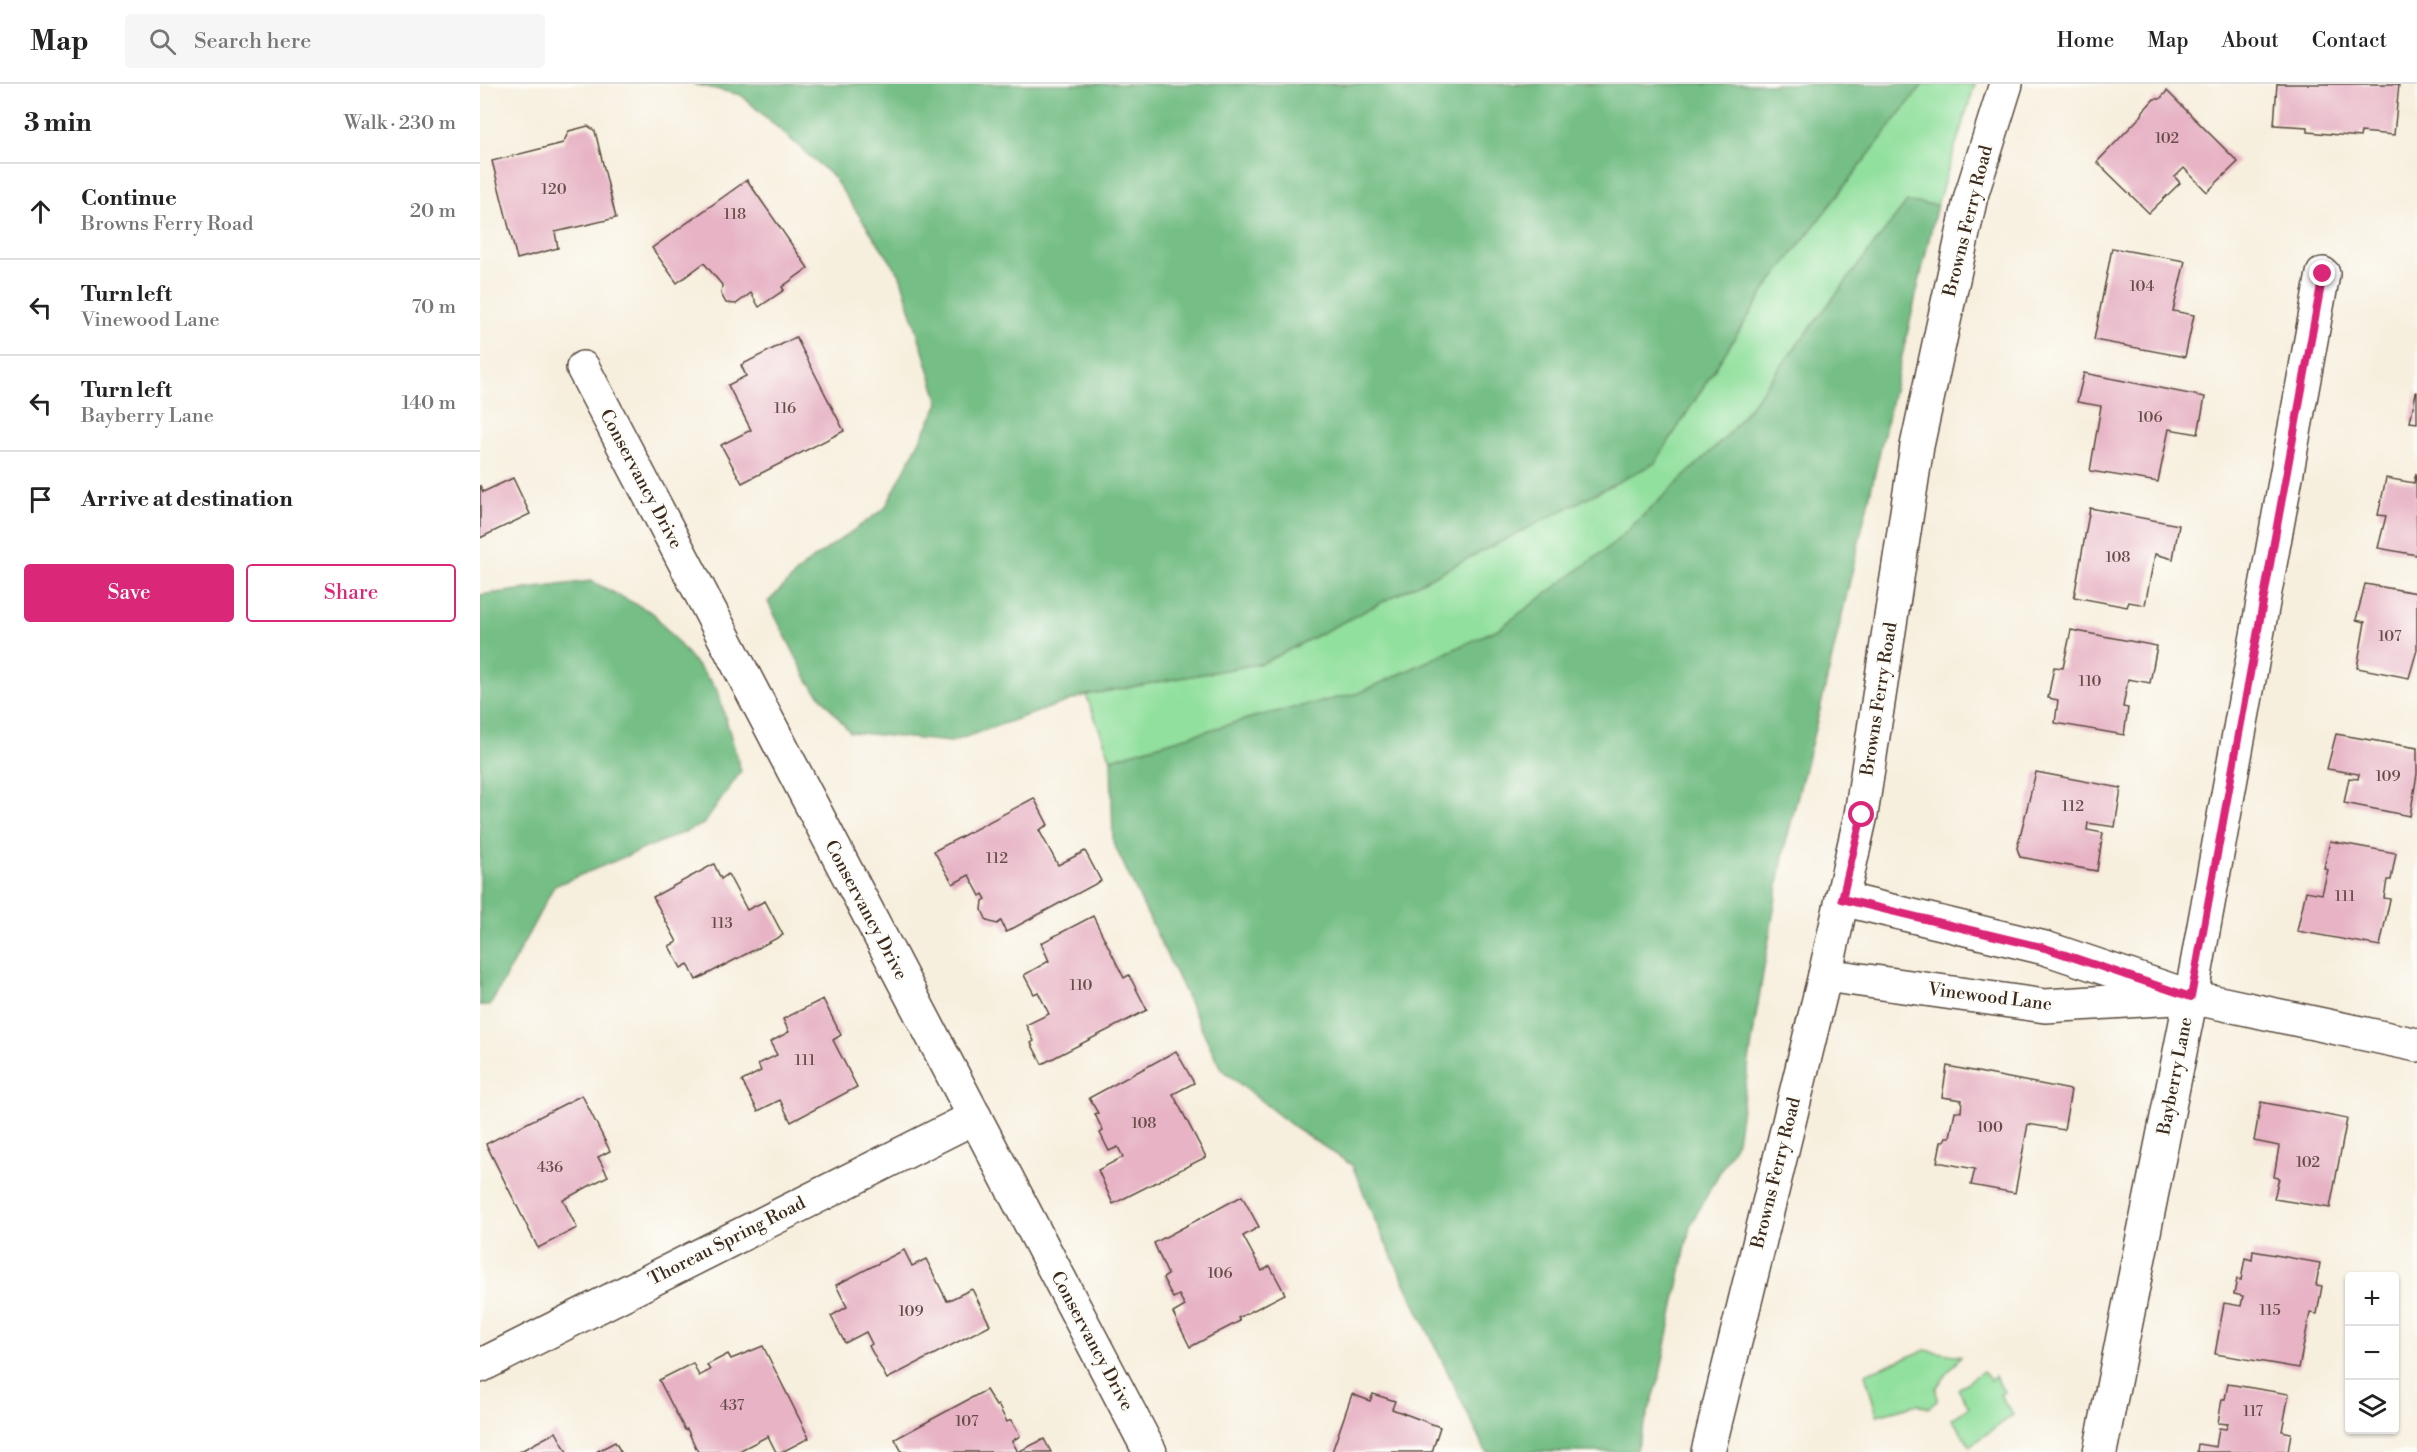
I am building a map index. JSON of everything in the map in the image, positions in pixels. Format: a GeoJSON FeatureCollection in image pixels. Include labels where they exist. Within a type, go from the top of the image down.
{"type":"FeatureCollection","features":[{"type":"Feature","properties":{"kind":"street","name":"Browns Ferry Road"},"geometry":{"type":"LineString","coordinates":[[1708,1452],[1862,815],[1917,446],[1971,196],[2006,84]]}},
{"type":"Feature","properties":{"kind":"street","name":"Bayberry Lane"},"geometry":{"type":"LineString","coordinates":[[2100,1452],[2191,997],[2323,274]]}},
{"type":"Feature","properties":{"kind":"street","name":"Conservancy Drive"},"geometry":{"type":"LineString","coordinates":[[583,368],[1150,1452]]}},
{"type":"Feature","properties":{"kind":"street","name":"Vinewood Lane"},"geometry":{"type":"LineString","coordinates":[[1842,899],[2045,948],[2191,997],[2417,1045]]}},
{"type":"Feature","properties":{"kind":"street","name":"Vinewood Lane"},"geometry":{"type":"LineString","coordinates":[[1825,975],[2045,1006],[2191,997]]}},
{"type":"Feature","properties":{"kind":"street","name":"Thoreau Spring Road"},"geometry":{"type":"LineString","coordinates":[[480,1366],[975,1117]]}},
{"type":"Feature","properties":{"kind":"green space"},"geometry":{"type":"Polygon","coordinates":[[[694,84],[1923,84],[1767,287],[1655,463],[1263,663],[1086,695],[951,742],[850,732],[809,682],[768,602],[807,563],[885,508],[939,403],[900,275],[833,177],[741,95],[694,84]]]}},
{"type":"Feature","properties":{"kind":"green space"},"geometry":{"type":"Polygon","coordinates":[[[1923,84],[1975,84],[1937,205],[1907,202],[1728,435],[1612,545],[1500,628],[1359,693],[1254,717],[1111,759],[1086,695],[1263,663],[1655,463],[1767,287],[1923,84]]]}},
{"type":"Feature","properties":{"kind":"green space"},"geometry":{"type":"Polygon","coordinates":[[[1907,202],[1937,205],[1822,701],[1784,850],[1737,1141],[1690,1226],[1659,1380],[1635,1452],[1486,1452],[1377,1225],[1352,1165],[1294,1127],[1221,1069],[1113,842],[1111,759],[1254,717],[1359,693],[1500,628],[1612,545],[1728,435],[1907,202]]]}},
{"type":"Feature","properties":{"kind":"green space"},"geometry":{"type":"Polygon","coordinates":[[[591,581],[653,613],[717,689],[741,771],[704,824],[554,886],[490,1006],[480,1005],[480,595],[591,581]]]}},
{"type":"Feature","properties":{"kind":"green space"},"geometry":{"type":"Polygon","coordinates":[[[1925,1350],[1961,1356],[1936,1388],[1937,1401],[1928,1408],[1918,1404],[1877,1415],[1865,1374],[1925,1350]]]}},
{"type":"Feature","properties":{"kind":"green space"},"geometry":{"type":"Polygon","coordinates":[[[1983,1371],[1990,1380],[1995,1376],[2004,1392],[2000,1395],[2013,1415],[1970,1446],[1952,1419],[1969,1407],[1958,1389],[1983,1371]]]}},
{"type":"Feature","properties":{"kind":"building"},"geometry":{"type":"Polygon","coordinates":[[[2277,84],[2399,84],[2394,135],[2361,132],[2360,137],[2308,132],[2308,127],[2274,125],[2277,84]]]}},
{"type":"Feature","properties":{"kind":"building"},"geometry":{"type":"Polygon","coordinates":[[[2167,91],[2238,162],[2207,192],[2184,168],[2175,177],[2180,183],[2149,213],[2097,162],[2142,115],[2154,99],[2160,99],[2167,91]]]}},
{"type":"Feature","properties":{"kind":"building"},"geometry":{"type":"Polygon","coordinates":[[[588,126],[595,131],[616,218],[555,232],[558,248],[517,259],[492,161],[563,143],[569,131],[588,126]]]}},
{"type":"Feature","properties":{"kind":"building"},"geometry":{"type":"Polygon","coordinates":[[[747,180],[808,268],[782,287],[784,290],[759,307],[751,293],[736,304],[726,303],[721,294],[722,285],[704,263],[677,283],[652,248],[747,180]]]}},
{"type":"Feature","properties":{"kind":"building"},"geometry":{"type":"Polygon","coordinates":[[[2112,248],[2185,261],[2173,311],[2194,315],[2185,357],[2094,340],[2112,248]]]}},
{"type":"Feature","properties":{"kind":"building"},"geometry":{"type":"Polygon","coordinates":[[[796,337],[844,431],[742,483],[721,445],[751,430],[728,385],[746,376],[741,365],[796,337]]]}},
{"type":"Feature","properties":{"kind":"building"},"geometry":{"type":"Polygon","coordinates":[[[2084,373],[2205,397],[2198,434],[2169,429],[2158,482],[2090,471],[2101,406],[2077,402],[2084,373]]]}},
{"type":"Feature","properties":{"kind":"building"},"geometry":{"type":"Polygon","coordinates":[[[2417,392],[2417,423],[2410,422],[2417,392]]]}},
{"type":"Feature","properties":{"kind":"building"},"geometry":{"type":"Polygon","coordinates":[[[2416,473],[2417,555],[2378,548],[2386,516],[2378,515],[2386,478],[2414,483],[2416,473]]]}},
{"type":"Feature","properties":{"kind":"building"},"geometry":{"type":"Polygon","coordinates":[[[513,478],[530,514],[480,538],[480,485],[483,492],[513,478]]]}},
{"type":"Feature","properties":{"kind":"building"},"geometry":{"type":"Polygon","coordinates":[[[2090,508],[2179,525],[2173,559],[2155,554],[2145,605],[2129,602],[2127,607],[2074,597],[2090,508]]]}},
{"type":"Feature","properties":{"kind":"building"},"geometry":{"type":"Polygon","coordinates":[[[2365,584],[2417,593],[2417,650],[2409,678],[2357,668],[2365,622],[2356,620],[2365,584]]]}},
{"type":"Feature","properties":{"kind":"building"},"geometry":{"type":"Polygon","coordinates":[[[2071,630],[2157,646],[2150,683],[2128,679],[2123,707],[2128,708],[2124,735],[2055,723],[2058,700],[2048,698],[2054,667],[2063,668],[2071,630]]]}},
{"type":"Feature","properties":{"kind":"building"},"geometry":{"type":"Polygon","coordinates":[[[2336,734],[2417,748],[2417,774],[2410,816],[2344,803],[2349,778],[2358,779],[2359,774],[2327,769],[2336,734]]]}},
{"type":"Feature","properties":{"kind":"building"},"geometry":{"type":"Polygon","coordinates":[[[2036,772],[2121,788],[2115,827],[2088,823],[2087,830],[2103,833],[2097,871],[2020,857],[2017,848],[2036,772]]]}},
{"type":"Feature","properties":{"kind":"building"},"geometry":{"type":"Polygon","coordinates":[[[1034,798],[1048,825],[1039,830],[1058,865],[1085,851],[1101,881],[1006,932],[1001,921],[997,924],[987,921],[982,910],[983,901],[986,899],[983,894],[980,896],[969,875],[953,884],[934,851],[1034,798]]]}},
{"type":"Feature","properties":{"kind":"building"},"geometry":{"type":"Polygon","coordinates":[[[2330,841],[2396,853],[2391,880],[2387,880],[2384,898],[2390,899],[2380,946],[2297,931],[2306,891],[2322,894],[2328,870],[2324,868],[2330,841]]]}},
{"type":"Feature","properties":{"kind":"building"},"geometry":{"type":"Polygon","coordinates":[[[714,864],[721,879],[728,874],[747,910],[765,901],[783,935],[696,980],[688,964],[681,968],[669,946],[677,942],[653,897],[714,864]]]}},
{"type":"Feature","properties":{"kind":"building"},"geometry":{"type":"Polygon","coordinates":[[[1093,916],[1124,978],[1129,975],[1147,1010],[1042,1064],[1031,1043],[1034,1041],[1026,1025],[1049,1014],[1038,992],[1034,994],[1024,975],[1049,961],[1041,943],[1093,916]]]}},
{"type":"Feature","properties":{"kind":"building"},"geometry":{"type":"Polygon","coordinates":[[[823,999],[841,1035],[833,1040],[857,1087],[791,1122],[780,1100],[758,1111],[742,1081],[761,1071],[758,1064],[777,1055],[770,1042],[789,1032],[783,1019],[823,999]]]}},
{"type":"Feature","properties":{"kind":"building"},"geometry":{"type":"Polygon","coordinates":[[[1176,1051],[1194,1083],[1173,1094],[1206,1157],[1113,1204],[1098,1170],[1123,1157],[1118,1147],[1109,1151],[1100,1133],[1103,1131],[1095,1114],[1098,1113],[1089,1098],[1176,1051]]]}},
{"type":"Feature","properties":{"kind":"building"},"geometry":{"type":"Polygon","coordinates":[[[1947,1066],[2071,1090],[2064,1130],[2028,1124],[2015,1193],[1971,1185],[1975,1169],[1937,1162],[1941,1142],[1946,1137],[1950,1137],[1955,1111],[1961,1112],[1962,1100],[1942,1097],[1947,1066]]]}},
{"type":"Feature","properties":{"kind":"building"},"geometry":{"type":"Polygon","coordinates":[[[582,1095],[610,1151],[598,1157],[608,1176],[563,1200],[577,1228],[538,1248],[486,1144],[582,1095]]]}},
{"type":"Feature","properties":{"kind":"building"},"geometry":{"type":"Polygon","coordinates":[[[2261,1102],[2347,1119],[2330,1208],[2274,1199],[2279,1178],[2274,1177],[2279,1146],[2254,1141],[2261,1102]]]}},
{"type":"Feature","properties":{"kind":"building"},"geometry":{"type":"Polygon","coordinates":[[[1242,1196],[1259,1227],[1243,1236],[1262,1271],[1270,1266],[1285,1294],[1238,1318],[1240,1321],[1190,1347],[1173,1313],[1185,1306],[1179,1295],[1173,1298],[1163,1278],[1168,1275],[1154,1243],[1242,1196]]]}},
{"type":"Feature","properties":{"kind":"building"},"geometry":{"type":"Polygon","coordinates":[[[904,1250],[912,1266],[926,1259],[947,1301],[972,1289],[990,1325],[887,1379],[869,1346],[872,1344],[866,1332],[845,1343],[831,1316],[847,1307],[836,1285],[904,1250]]]}},
{"type":"Feature","properties":{"kind":"building"},"geometry":{"type":"Polygon","coordinates":[[[2253,1251],[2320,1263],[2316,1285],[2322,1286],[2317,1314],[2310,1313],[2299,1368],[2215,1354],[2224,1303],[2241,1306],[2243,1296],[2234,1294],[2237,1279],[2241,1280],[2245,1258],[2252,1260],[2253,1251]]]}},
{"type":"Feature","properties":{"kind":"building"},"geometry":{"type":"Polygon","coordinates":[[[763,1346],[809,1438],[782,1452],[776,1452],[768,1436],[737,1452],[698,1452],[659,1380],[693,1363],[699,1376],[710,1370],[707,1365],[728,1354],[731,1359],[763,1346]]]}},
{"type":"Feature","properties":{"kind":"building"},"geometry":{"type":"Polygon","coordinates":[[[2228,1384],[2289,1394],[2282,1431],[2291,1433],[2288,1452],[2197,1452],[2198,1444],[2216,1447],[2219,1428],[2226,1429],[2228,1424],[2218,1423],[2222,1399],[2225,1399],[2228,1384]]]}},
{"type":"Feature","properties":{"kind":"building"},"geometry":{"type":"Polygon","coordinates":[[[986,1390],[996,1406],[998,1405],[1007,1422],[1011,1420],[1020,1436],[1012,1441],[1018,1452],[902,1452],[895,1439],[986,1390]]]}},
{"type":"Feature","properties":{"kind":"building"},"geometry":{"type":"Polygon","coordinates":[[[1352,1394],[1370,1401],[1373,1394],[1395,1401],[1392,1409],[1440,1427],[1432,1452],[1332,1452],[1352,1394]]]}},
{"type":"Feature","properties":{"kind":"building"},"geometry":{"type":"Polygon","coordinates":[[[556,1432],[567,1452],[519,1452],[556,1432]]]}},
{"type":"Feature","properties":{"kind":"building"},"geometry":{"type":"Polygon","coordinates":[[[1044,1439],[1051,1452],[1018,1452],[1044,1439]]]}},
{"type":"Feature","properties":{"kind":"building"},"geometry":{"type":"Polygon","coordinates":[[[615,1442],[621,1452],[596,1452],[615,1442]]]}},
{"type":"Feature","properties":{"kind":"route"},"geometry":{"type":"LineString","coordinates":[[1862,815],[1842,899],[2045,948],[2191,997],[2323,274]]}}]}
